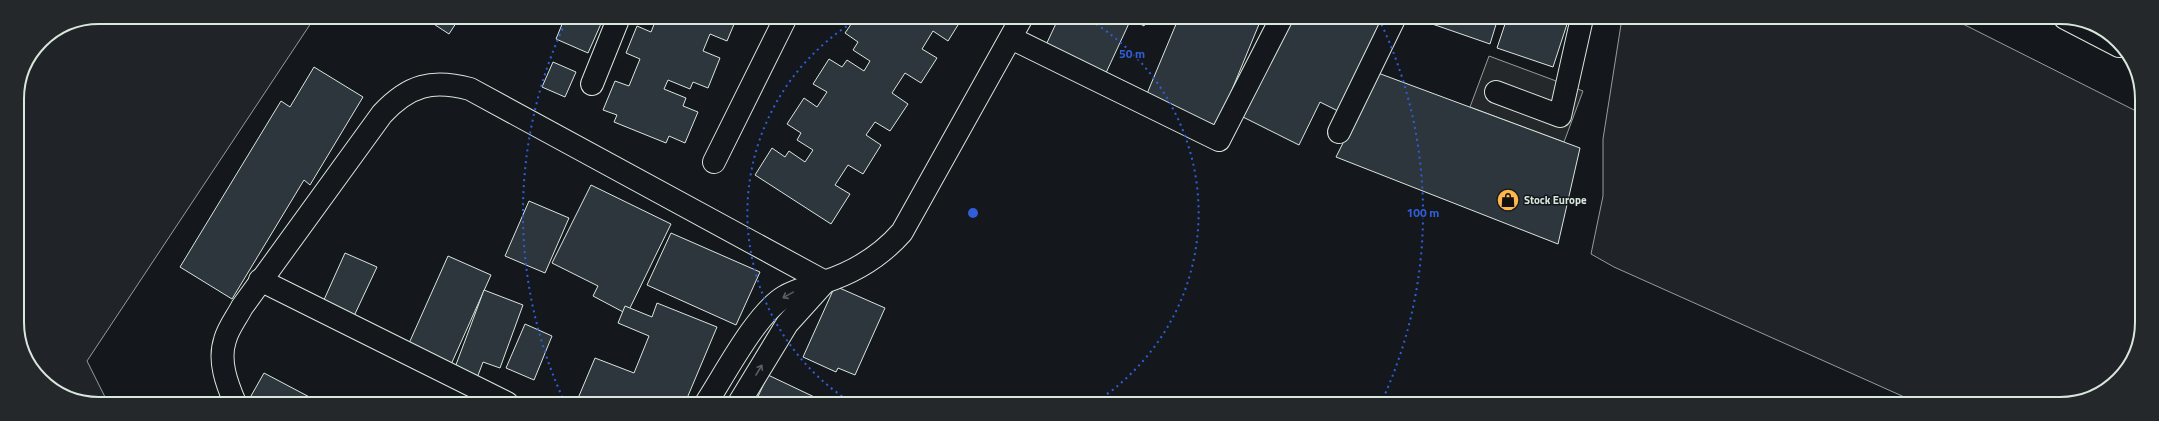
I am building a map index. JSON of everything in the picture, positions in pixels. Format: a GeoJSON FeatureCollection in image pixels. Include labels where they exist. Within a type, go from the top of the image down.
{"type":"FeatureCollection","features":[{"type":"Feature","properties":{"kind":"street"},"geometry":{"type":"LineString","coordinates":[[592,84],[616,24]]}},
{"type":"Feature","properties":{"kind":"street"},"geometry":{"type":"LineString","coordinates":[[714,162],[783,24]]}},
{"type":"Feature","properties":{"kind":"street"},"geometry":{"type":"LineString","coordinates":[[710,397],[758,321],[770,308],[784,297],[800,289],[825,282],[860,267],[890,246],[902,232],[1018,24]]}},
{"type":"Feature","properties":{"kind":"street"},"geometry":{"type":"LineString","coordinates":[[1011,38],[1219,140],[1278,24]]}},
{"type":"Feature","properties":{"kind":"street"},"geometry":{"type":"LineString","coordinates":[[1338,132],[1392,24]]}},
{"type":"Feature","properties":{"kind":"street"},"geometry":{"type":"LineString","coordinates":[[1496,92],[1560,116],[1581,24]]}},
{"type":"Feature","properties":{"kind":"street"},"geometry":{"type":"LineString","coordinates":[[2087,29],[2103,38]]}},
{"type":"Feature","properties":{"kind":"street"},"geometry":{"type":"LineString","coordinates":[[232,397],[224,377],[224,340],[242,306],[382,114],[396,99],[412,89],[431,84],[451,84],[470,89],[825,282]]}},
{"type":"Feature","properties":{"kind":"street"},"geometry":{"type":"LineString","coordinates":[[260,280],[475,397]]}},
{"type":"Feature","properties":{"kind":"street"},"geometry":{"type":"LineString","coordinates":[[743,397],[787,324],[825,282]]}},
{"type":"Feature","properties":{"kind":"shaded area"},"geometry":{"type":"Polygon","coordinates":[[[310,24],[87,361],[105,397],[75,393],[49,378],[39,368],[34,360],[25,337],[24,99],[25,84],[37,57],[49,43],[57,37],[84,25],[310,24]]]}},
{"type":"Feature","properties":{"kind":"shaded area"},"geometry":{"type":"Polygon","coordinates":[[[1621,24],[1963,24],[2135,110],[2135,322],[2131,346],[2120,368],[2106,382],[2098,387],[2075,396],[1904,397],[1614,267],[1591,254],[1603,196],[1603,139],[1621,24]]]}},
{"type":"Feature","properties":{"kind":"shaded area"},"geometry":{"type":"Polygon","coordinates":[[[1489,56],[1583,91],[1564,142],[1470,107],[1489,56]]]}},
{"type":"Feature","properties":{"kind":"building"},"geometry":{"type":"Polygon","coordinates":[[[434,24],[455,24],[449,34],[434,24]]]}},
{"type":"Feature","properties":{"kind":"building"},"geometry":{"type":"Polygon","coordinates":[[[562,24],[601,24],[588,53],[556,39],[562,24]]]}},
{"type":"Feature","properties":{"kind":"building"},"geometry":{"type":"Polygon","coordinates":[[[654,24],[734,24],[727,41],[710,34],[703,51],[720,58],[708,88],[693,82],[690,89],[668,80],[664,89],[686,98],[683,106],[698,112],[685,143],[669,136],[666,143],[614,122],[617,115],[603,110],[615,81],[629,86],[640,59],[626,53],[637,26],[651,32],[654,24]]]}},
{"type":"Feature","properties":{"kind":"building"},"geometry":{"type":"Polygon","coordinates":[[[851,24],[959,24],[948,41],[933,31],[922,49],[937,58],[921,83],[905,73],[892,93],[908,104],[890,131],[875,122],[866,135],[881,145],[863,174],[848,165],[835,185],[850,194],[831,224],[755,175],[772,148],[785,157],[789,151],[805,162],[813,150],[797,140],[801,133],[787,124],[804,98],[817,107],[827,92],[813,84],[829,59],[842,67],[847,60],[864,71],[870,61],[853,50],[858,42],[845,33],[851,24]]]}},
{"type":"Feature","properties":{"kind":"building"},"geometry":{"type":"Polygon","coordinates":[[[1056,24],[1129,24],[1105,75],[1045,47],[1056,24]]]}},
{"type":"Feature","properties":{"kind":"building"},"geometry":{"type":"Polygon","coordinates":[[[1176,24],[1259,24],[1217,126],[1146,96],[1176,24]]]}},
{"type":"Feature","properties":{"kind":"building"},"geometry":{"type":"Polygon","coordinates":[[[1284,24],[1381,24],[1338,111],[1320,102],[1299,145],[1239,115],[1284,24]]]}},
{"type":"Feature","properties":{"kind":"building"},"geometry":{"type":"Polygon","coordinates":[[[1432,24],[1496,24],[1490,44],[1432,24]]]}},
{"type":"Feature","properties":{"kind":"building"},"geometry":{"type":"Polygon","coordinates":[[[1505,24],[1567,24],[1553,67],[1497,48],[1505,24]]]}},
{"type":"Feature","properties":{"kind":"building"},"geometry":{"type":"Polygon","coordinates":[[[553,62],[576,72],[565,97],[542,87],[553,62]]]}},
{"type":"Feature","properties":{"kind":"building"},"geometry":{"type":"Polygon","coordinates":[[[314,67],[363,97],[310,185],[304,180],[232,299],[180,267],[281,101],[290,107],[314,67]]]}},
{"type":"Feature","properties":{"kind":"building","name":"Stock Europe"},"geometry":{"type":"Polygon","coordinates":[[[1378,73],[1580,148],[1558,244],[1336,157],[1378,73]]]}},
{"type":"Feature","properties":{"kind":"building"},"geometry":{"type":"Polygon","coordinates":[[[591,185],[671,224],[627,314],[593,296],[598,286],[552,263],[591,185]]]}},
{"type":"Feature","properties":{"kind":"building"},"geometry":{"type":"Polygon","coordinates":[[[529,201],[569,218],[545,273],[505,256],[529,201]]]}},
{"type":"Feature","properties":{"kind":"building"},"geometry":{"type":"Polygon","coordinates":[[[671,233],[760,272],[736,325],[647,285],[671,233]]]}},
{"type":"Feature","properties":{"kind":"building"},"geometry":{"type":"Polygon","coordinates":[[[345,253],[377,267],[354,316],[323,302],[345,253]]]}},
{"type":"Feature","properties":{"kind":"building"},"geometry":{"type":"Polygon","coordinates":[[[448,256],[491,275],[449,369],[406,350],[448,256]]]}},
{"type":"Feature","properties":{"kind":"building"},"geometry":{"type":"Polygon","coordinates":[[[835,286],[885,308],[855,375],[838,368],[836,372],[803,357],[835,286]]]}},
{"type":"Feature","properties":{"kind":"building"},"geometry":{"type":"Polygon","coordinates":[[[484,290],[523,305],[500,368],[483,362],[477,378],[454,370],[484,290]]]}},
{"type":"Feature","properties":{"kind":"building"},"geometry":{"type":"Polygon","coordinates":[[[657,303],[717,327],[688,397],[579,397],[595,358],[634,373],[649,336],[618,323],[625,306],[652,317],[657,303]]]}},
{"type":"Feature","properties":{"kind":"building"},"geometry":{"type":"Polygon","coordinates":[[[525,324],[552,336],[534,380],[506,368],[525,324]]]}},
{"type":"Feature","properties":{"kind":"building"},"geometry":{"type":"Polygon","coordinates":[[[264,373],[309,397],[250,397],[264,373]]]}},
{"type":"Feature","properties":{"kind":"building"},"geometry":{"type":"Polygon","coordinates":[[[768,375],[814,397],[758,397],[768,375]]]}},
{"type":"Feature","properties":{"kind":"place","name":"Stock Europe"},"geometry":{"type":"Point","coordinates":[1508,200]}}]}
